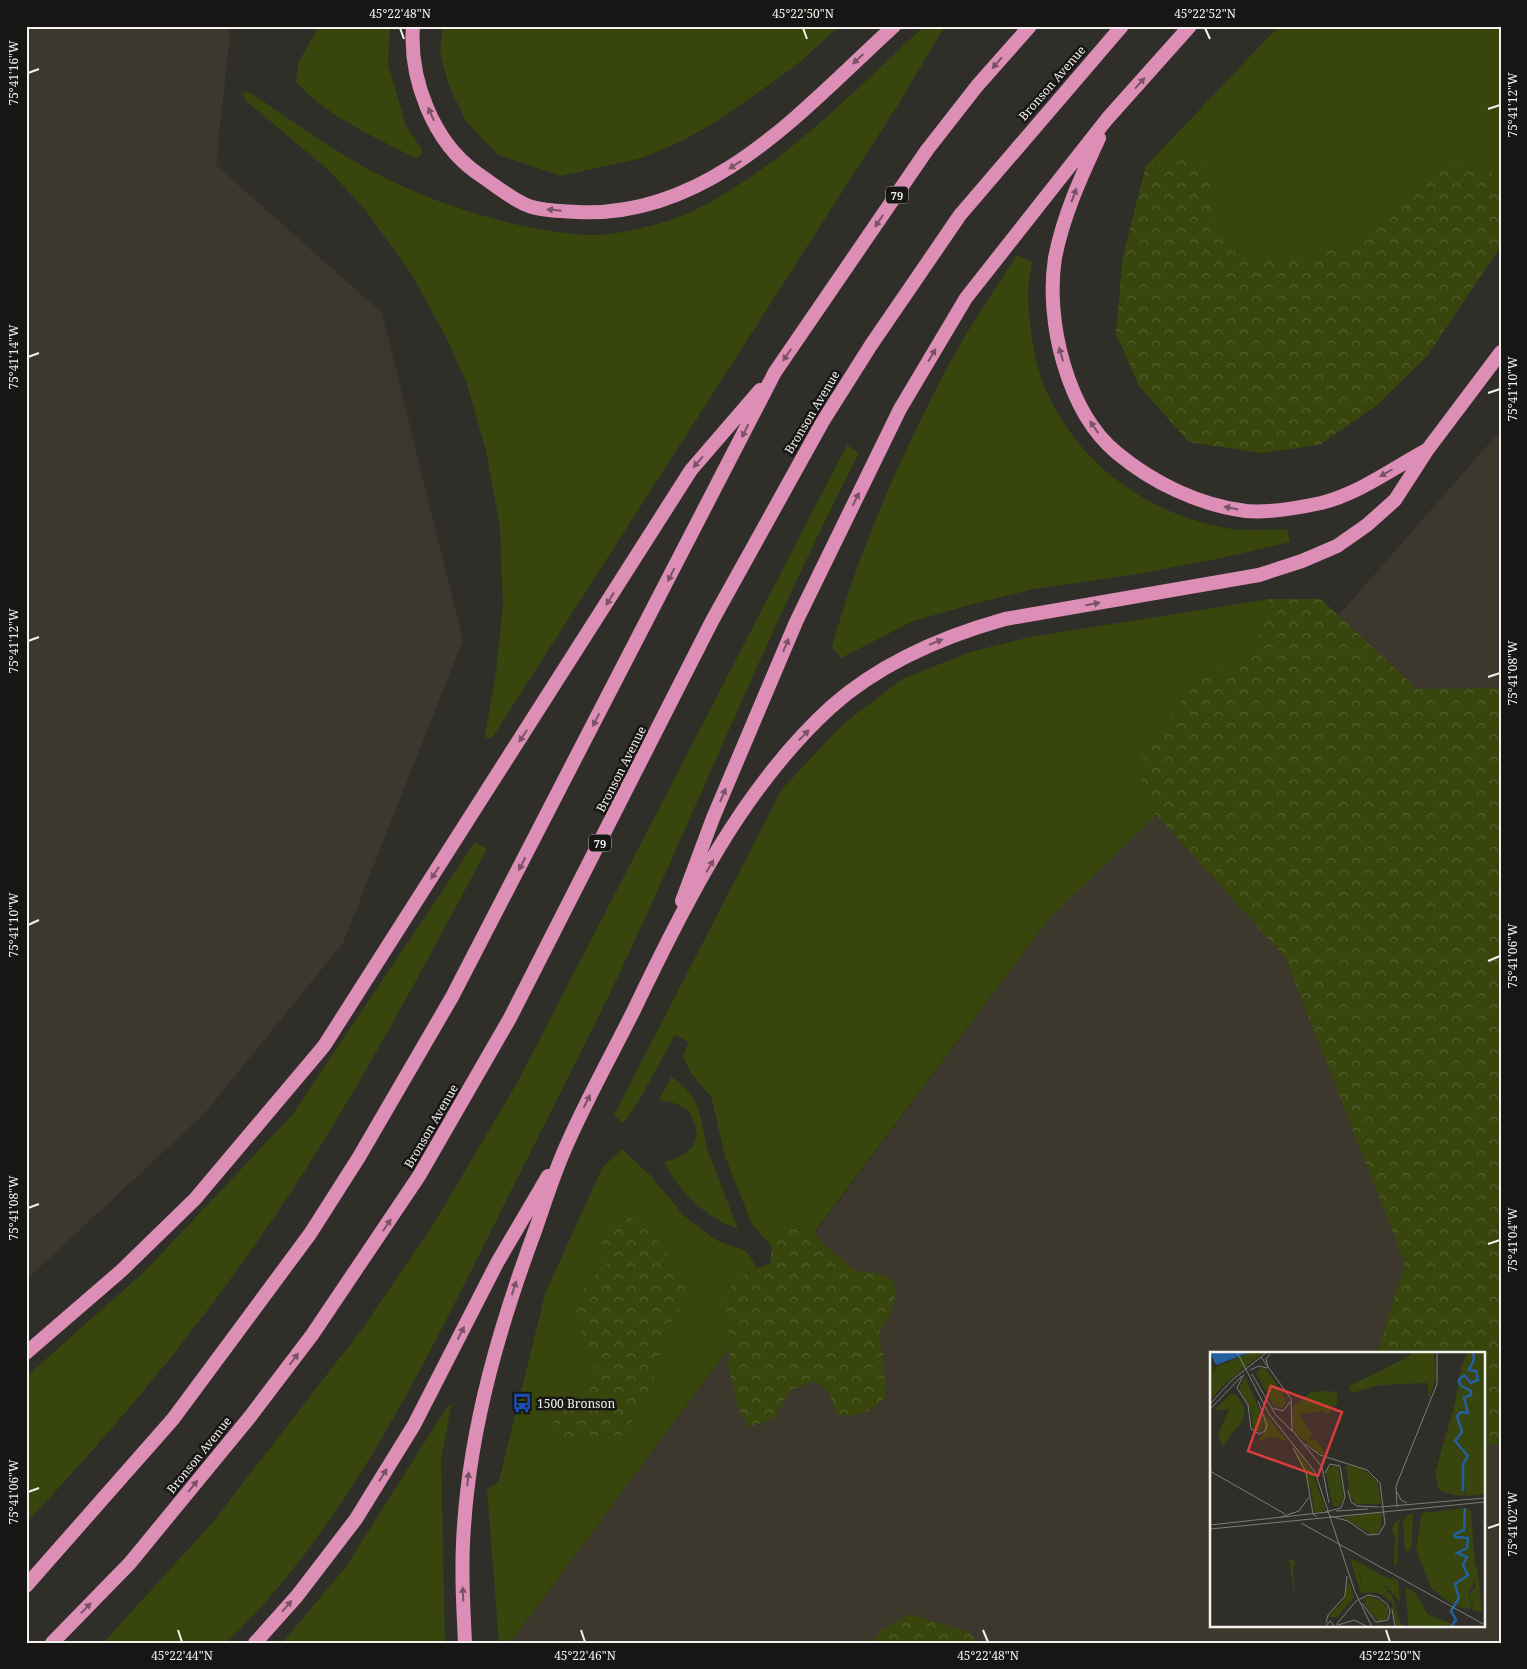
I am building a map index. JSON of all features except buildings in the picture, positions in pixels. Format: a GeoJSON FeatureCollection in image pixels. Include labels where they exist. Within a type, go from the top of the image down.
{"type":"FeatureCollection","features":[{"type":"Feature","properties":{"kind":"highway"},"geometry":{"type":"LineString","coordinates":[[413,26],[412,44],[425,101],[436,126],[454,151],[472,170],[531,207],[602,213],[636,207],[676,196],[714,178],[752,153],[894,26]]}},
{"type":"Feature","properties":{"kind":"highway","name":"79"},"geometry":{"type":"LineString","coordinates":[[26,1586],[173,1419],[310,1234],[359,1157],[461,981],[776,372],[927,150],[977,86],[1030,26]]}},
{"type":"Feature","properties":{"kind":"highway","name":"Bronson Avenue"},"geometry":{"type":"LineString","coordinates":[[52,1643],[130,1562],[249,1418],[312,1336],[410,1191],[510,1018],[712,621],[823,421],[871,345],[960,215],[1122,26]]}},
{"type":"Feature","properties":{"kind":"highway"},"geometry":{"type":"LineString","coordinates":[[668,939],[713,818],[796,622],[900,409],[966,298],[1107,119],[1190,26]]}},
{"type":"Feature","properties":{"kind":"highway"},"geometry":{"type":"LineString","coordinates":[[1107,119],[1076,189],[1064,222],[1055,259],[1053,297],[1057,336],[1078,400],[1095,428],[1116,452],[1180,493],[1212,504],[1247,511],[1286,509],[1322,502],[1355,491],[1428,449]]}},
{"type":"Feature","properties":{"kind":"highway"},"geometry":{"type":"LineString","coordinates":[[255,1643],[324,1562],[361,1511],[414,1425],[497,1263],[566,1145],[668,939],[739,815],[770,772],[831,707],[892,664],[924,647],[965,630],[1004,619],[1259,575],[1302,561],[1336,546],[1367,525],[1395,500],[1428,449],[1501,352]]}},
{"type":"Feature","properties":{"kind":"highway"},"geometry":{"type":"LineString","coordinates":[[26,1353],[121,1271],[195,1199],[324,1046],[691,470],[776,372]]}},
{"type":"Feature","properties":{"kind":"highway"},"geometry":{"type":"LineString","coordinates":[[465,1643],[462,1588],[464,1528],[470,1466],[482,1400],[515,1283],[566,1145]]}},
{"type":"Feature","properties":{"kind":"shaded area"},"geometry":{"type":"Polygon","coordinates":[[[26,26],[231,26],[216,165],[382,313],[463,640],[343,943],[204,1114],[26,1280],[26,26]]]}},
{"type":"Feature","properties":{"kind":"shaded area"},"geometry":{"type":"Polygon","coordinates":[[[1501,430],[1501,1643],[510,1643],[1048,920],[1220,751],[1501,430]]]}},
{"type":"Feature","properties":{"kind":"green space"},"geometry":{"type":"Polygon","coordinates":[[[319,26],[390,26],[388,64],[406,126],[423,151],[417,159],[335,115],[307,93],[296,81],[298,63],[319,26]]]}},
{"type":"Feature","properties":{"kind":"green space"},"geometry":{"type":"Polygon","coordinates":[[[443,26],[840,26],[794,67],[716,122],[680,142],[642,158],[561,176],[498,155],[465,120],[448,83],[440,52],[443,26]]]}},
{"type":"Feature","properties":{"kind":"green space"},"geometry":{"type":"Polygon","coordinates":[[[924,26],[945,26],[901,100],[492,738],[487,738],[485,736],[496,672],[503,603],[500,527],[486,451],[467,384],[448,341],[412,275],[364,208],[327,169],[245,100],[242,93],[249,92],[334,149],[373,172],[432,199],[464,210],[528,227],[601,235],[642,228],[683,216],[726,193],[757,173],[815,127],[924,26]]]}},
{"type":"Feature","properties":{"kind":"green space"},"geometry":{"type":"Polygon","coordinates":[[[1279,26],[1501,26],[1501,246],[1427,356],[1377,405],[1321,444],[1263,453],[1189,442],[1139,386],[1116,334],[1123,256],[1146,166],[1279,26]]]}},
{"type":"Feature","properties":{"kind":"green space"},"geometry":{"type":"Polygon","coordinates":[[[1186,159],[1205,164],[1214,188],[1215,220],[1229,250],[1255,261],[1297,260],[1344,247],[1444,164],[1475,165],[1501,178],[1501,246],[1427,356],[1377,405],[1321,444],[1263,453],[1189,442],[1139,386],[1116,334],[1123,256],[1146,166],[1186,159]]]}},
{"type":"Feature","properties":{"kind":"green space"},"geometry":{"type":"Polygon","coordinates":[[[1017,255],[1032,262],[1028,288],[1029,307],[1033,343],[1041,378],[1059,415],[1076,440],[1096,462],[1118,481],[1142,497],[1169,510],[1197,521],[1226,528],[1249,530],[1287,529],[1290,542],[1138,574],[1034,589],[977,603],[913,621],[841,658],[832,647],[843,610],[868,538],[898,467],[949,364],[1017,255]]]}},
{"type":"Feature","properties":{"kind":"green space"},"geometry":{"type":"Polygon","coordinates":[[[847,445],[859,453],[798,577],[629,953],[442,1328],[380,1441],[310,1548],[270,1597],[226,1643],[103,1643],[212,1523],[362,1329],[431,1228],[517,1083],[847,445]]]}},
{"type":"Feature","properties":{"kind":"green space"},"geometry":{"type":"Polygon","coordinates":[[[1269,599],[1253,656],[1194,683],[1150,808],[1156,815],[1048,920],[814,1233],[809,1226],[790,1225],[772,1247],[752,1224],[726,1159],[711,1097],[690,1072],[683,1056],[689,1042],[675,1035],[640,1099],[623,1123],[614,1115],[782,789],[843,724],[902,679],[970,652],[1030,637],[1269,599]]]}},
{"type":"Feature","properties":{"kind":"green space"},"geometry":{"type":"Polygon","coordinates":[[[1269,599],[1321,599],[1417,689],[1501,688],[1501,1444],[1484,1445],[1484,1352],[1377,1352],[1405,1263],[1285,957],[1150,808],[1137,766],[1194,683],[1253,656],[1269,599]]]}},
{"type":"Feature","properties":{"kind":"green space"},"geometry":{"type":"Polygon","coordinates":[[[475,842],[487,849],[356,1088],[298,1181],[241,1265],[183,1342],[91,1452],[26,1523],[26,1377],[145,1271],[292,1115],[475,842]]]}},
{"type":"Feature","properties":{"kind":"green space"},"geometry":{"type":"Polygon","coordinates":[[[671,1077],[690,1093],[695,1102],[710,1157],[738,1229],[715,1218],[695,1203],[678,1184],[664,1162],[678,1158],[689,1150],[693,1145],[696,1133],[691,1115],[685,1108],[659,1100],[671,1077]]]}},
{"type":"Feature","properties":{"kind":"green space"},"geometry":{"type":"Polygon","coordinates":[[[622,1149],[652,1177],[684,1216],[716,1240],[746,1251],[757,1268],[745,1274],[730,1347],[510,1643],[499,1643],[487,1490],[499,1481],[545,1294],[602,1168],[622,1149]]]}},
{"type":"Feature","properties":{"kind":"green space"},"geometry":{"type":"Polygon","coordinates":[[[614,1213],[626,1216],[646,1230],[664,1249],[687,1279],[681,1308],[662,1336],[657,1369],[642,1408],[622,1435],[566,1441],[551,1417],[556,1395],[577,1391],[591,1384],[597,1367],[573,1312],[585,1287],[607,1263],[602,1241],[614,1213]]]}},
{"type":"Feature","properties":{"kind":"green space"},"geometry":{"type":"Polygon","coordinates":[[[790,1225],[809,1226],[823,1244],[856,1271],[877,1273],[893,1280],[895,1296],[893,1308],[879,1333],[884,1360],[885,1397],[873,1407],[858,1415],[837,1414],[828,1392],[814,1381],[790,1390],[775,1418],[749,1427],[738,1408],[728,1368],[731,1337],[717,1310],[727,1292],[738,1280],[744,1275],[770,1263],[772,1247],[790,1225]]]}},
{"type":"Feature","properties":{"kind":"green space"},"geometry":{"type":"Polygon","coordinates":[[[448,1405],[451,1407],[441,1458],[445,1643],[282,1643],[345,1568],[448,1405]]]}},
{"type":"Feature","properties":{"kind":"green space"},"geometry":{"type":"Polygon","coordinates":[[[910,1614],[969,1632],[979,1643],[872,1643],[881,1630],[910,1614]]]}},
{"type":"Feature","properties":{"kind":"place","name":"1500 Bronson"},"geometry":{"type":"Point","coordinates":[522,1403]}}]}
